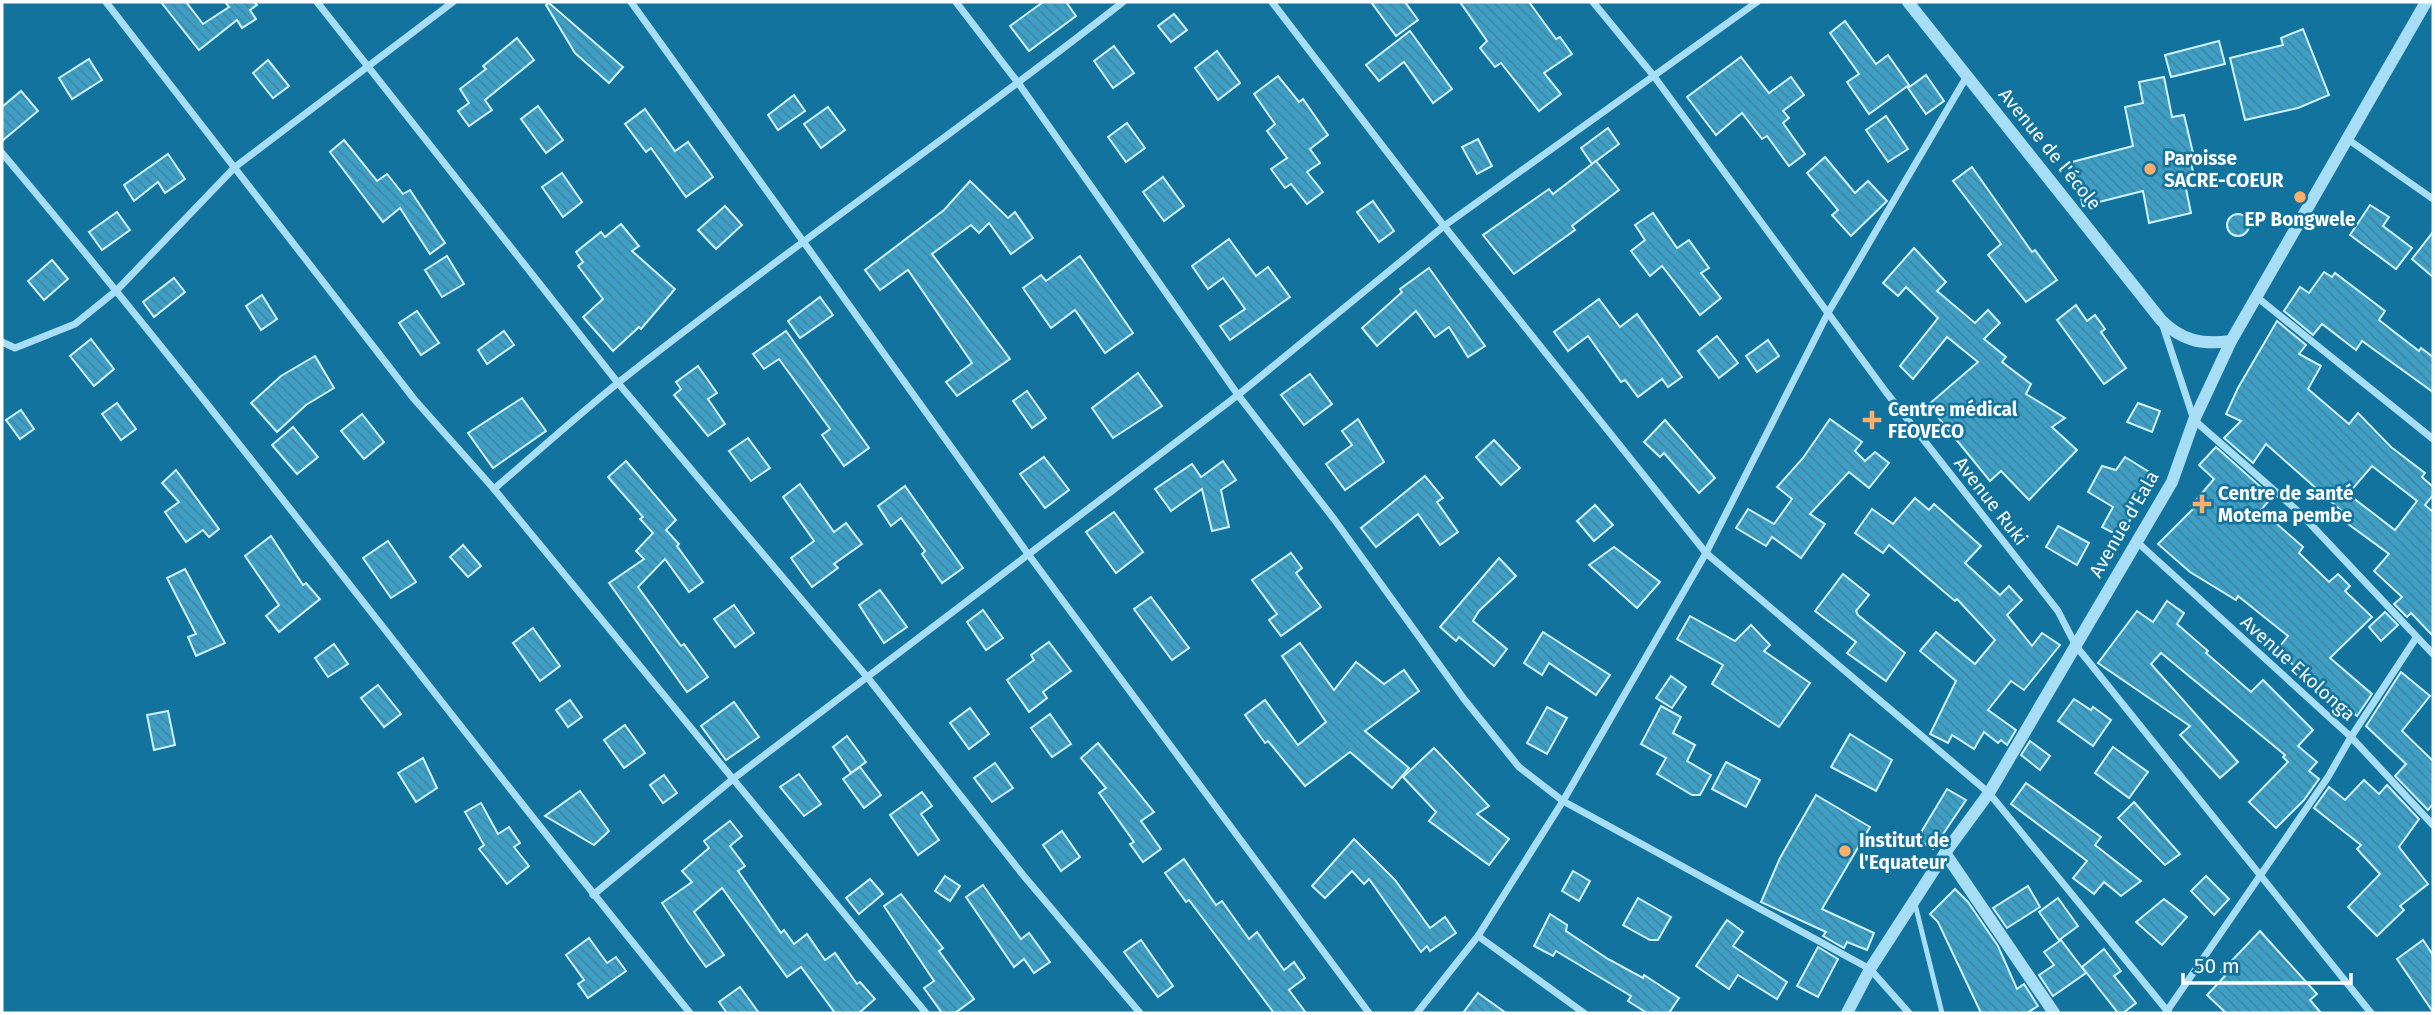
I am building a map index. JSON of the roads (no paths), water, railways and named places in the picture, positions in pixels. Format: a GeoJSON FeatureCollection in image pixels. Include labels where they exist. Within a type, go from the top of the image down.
{"type":"FeatureCollection","features":[{"type":"Feature","properties":{"kind":"street"},"geometry":{"type":"LineString","coordinates":[[106,2],[414,399],[494,489],[926,1013]]}},
{"type":"Feature","properties":{"kind":"street"},"geometry":{"type":"LineString","coordinates":[[317,2],[618,383],[868,678],[1023,875],[1140,1013]]}},
{"type":"Feature","properties":{"kind":"street"},"geometry":{"type":"LineString","coordinates":[[2,341],[15,348],[75,324],[117,290],[235,167],[453,2]]}},
{"type":"Feature","properties":{"kind":"street"},"geometry":{"type":"LineString","coordinates":[[631,2],[1028,554],[1369,1013]]}},
{"type":"Feature","properties":{"kind":"street"},"geometry":{"type":"LineString","coordinates":[[956,2],[1019,84],[1238,395],[1334,519],[1499,745],[1519,767],[1563,802],[1870,969],[1909,1013]]}},
{"type":"Feature","properties":{"kind":"street"},"geometry":{"type":"LineString","coordinates":[[494,489],[618,383],[803,241],[1019,84],[1124,2]]}},
{"type":"Feature","properties":{"kind":"street"},"geometry":{"type":"LineString","coordinates":[[1272,2],[1444,226],[1706,553],[1989,793],[2168,1012],[2260,878],[2300,814],[2328,777],[2416,638]]}},
{"type":"Feature","properties":{"kind":"street","name":"Avenue Ruki"},"geometry":{"type":"LineString","coordinates":[[1592,2],[1653,75],[1886,392],[2058,611],[2076,646],[2371,1013]]}},
{"type":"Feature","properties":{"kind":"street"},"geometry":{"type":"LineString","coordinates":[[593,895],[733,779],[1238,395],[1444,226],[1757,2]]}},
{"type":"Feature","properties":{"kind":"street","name":"Avenue de l'école"},"geometry":{"type":"LineString","coordinates":[[1908,2],[2161,320],[2176,335],[2190,340],[2210,344],[2231,341]]}},
{"type":"Feature","properties":{"kind":"street","name":"Avenue d'Eala"},"geometry":{"type":"LineString","coordinates":[[1847,1013],[1870,969],[1914,900],[1989,793],[2172,482],[2194,420],[2231,341],[2258,298],[2345,138],[2426,2]]}},
{"type":"Feature","properties":{"kind":"street"},"geometry":{"type":"LineString","coordinates":[[1417,1013],[1478,936],[1563,802],[1706,553],[1829,311],[1967,76]]}},
{"type":"Feature","properties":{"kind":"street"},"geometry":{"type":"LineString","coordinates":[[2345,138],[2433,199]]}},
{"type":"Feature","properties":{"kind":"street"},"geometry":{"type":"LineString","coordinates":[[2,153],[117,290],[593,895],[690,1013]]}},
{"type":"Feature","properties":{"kind":"street"},"geometry":{"type":"LineString","coordinates":[[2258,298],[2433,439]]}},
{"type":"Feature","properties":{"kind":"street"},"geometry":{"type":"LineString","coordinates":[[2161,320],[2194,420],[2300,513],[2433,654]]}},
{"type":"Feature","properties":{"kind":"street","name":"Avenue Ekolonga"},"geometry":{"type":"LineString","coordinates":[[2135,541],[2351,737],[2433,825]]}},
{"type":"Feature","properties":{"kind":"street"},"geometry":{"type":"LineString","coordinates":[[1945,853],[2054,1013]]}},
{"type":"Feature","properties":{"kind":"street"},"geometry":{"type":"LineString","coordinates":[[1478,936],[1584,1013]]}},
{"type":"Feature","properties":{"kind":"lane"},"geometry":{"type":"LineString","coordinates":[[1914,900],[1942,1013]]}},
{"type":"Feature","properties":{"kind":"place","name":"Paroisse SACRE-COEUR"},"geometry":{"type":"Point","coordinates":[2150,169]}},
{"type":"Feature","properties":{"kind":"place","name":"EP Bongwele"},"geometry":{"type":"Point","coordinates":[2300,197]}},
{"type":"Feature","properties":{"kind":"place","name":"Centre médical FEOVECO"},"geometry":{"type":"Point","coordinates":[1872,420]}},
{"type":"Feature","properties":{"kind":"place","name":"Centre de santé Motema pembe"},"geometry":{"type":"Point","coordinates":[2202,504]}},
{"type":"Feature","properties":{"kind":"place","name":"Institut de l'Equateur"},"geometry":{"type":"Point","coordinates":[1845,851]}}]}
